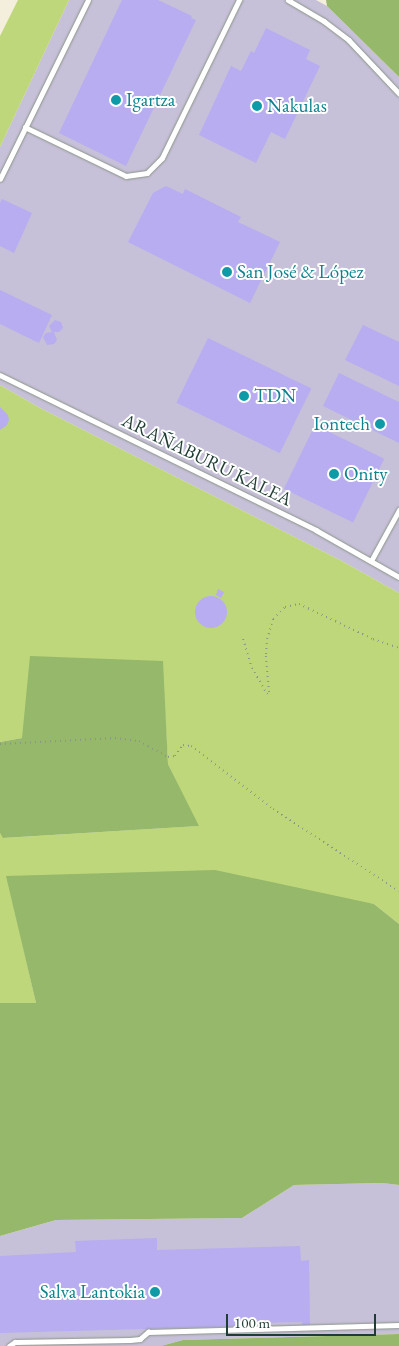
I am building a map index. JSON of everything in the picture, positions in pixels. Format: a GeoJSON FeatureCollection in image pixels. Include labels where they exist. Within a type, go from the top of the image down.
{"type":"FeatureCollection","features":[{"type":"Feature","properties":{"kind":"lane"},"geometry":{"type":"LineString","coordinates":[[0,179],[88,0]]}},
{"type":"Feature","properties":{"kind":"lane"},"geometry":{"type":"LineString","coordinates":[[25,127],[126,176],[147,173],[162,158],[239,0]]}},
{"type":"Feature","properties":{"kind":"lane"},"geometry":{"type":"LineString","coordinates":[[288,0],[324,20],[349,40],[399,93]]}},
{"type":"Feature","properties":{"kind":"lane","name":"ARAÑABURU KALEA"},"geometry":{"type":"LineString","coordinates":[[0,375],[204,474],[371,561],[399,578]]}},
{"type":"Feature","properties":{"kind":"lane"},"geometry":{"type":"LineString","coordinates":[[371,561],[399,510]]}},
{"type":"Feature","properties":{"kind":"lane"},"geometry":{"type":"LineString","coordinates":[[9,1346],[14,1342],[140,1339],[148,1332],[399,1325]]}},
{"type":"Feature","properties":{"kind":"path"},"geometry":{"type":"LineString","coordinates":[[243,639],[252,668],[266,694],[269,692],[266,654],[267,639],[274,619],[285,607],[299,604],[374,639],[399,648]]}},
{"type":"Feature","properties":{"kind":"path"},"geometry":{"type":"LineString","coordinates":[[0,744],[115,738],[139,741],[168,757],[175,756],[183,745],[191,746],[273,809],[399,891]]}},
{"type":"Feature","properties":{"kind":"shaded area"},"geometry":{"type":"Polygon","coordinates":[[[69,0],[316,0],[327,6],[399,77],[399,593],[340,560],[40,408],[0,385],[0,147],[69,0]]]}},
{"type":"Feature","properties":{"kind":"shaded area"},"geometry":{"type":"Polygon","coordinates":[[[382,1183],[399,1185],[399,1334],[183,1340],[161,1346],[0,1346],[0,1236],[56,1220],[242,1218],[294,1185],[382,1183]]]}},
{"type":"Feature","properties":{"kind":"green space"},"geometry":{"type":"Polygon","coordinates":[[[18,0],[69,0],[0,147],[0,36],[18,0]]]}},
{"type":"Feature","properties":{"kind":"green space"},"geometry":{"type":"Polygon","coordinates":[[[326,0],[399,0],[399,77],[327,6],[326,0]]]}},
{"type":"Feature","properties":{"kind":"green space"},"geometry":{"type":"Polygon","coordinates":[[[0,385],[40,408],[340,560],[399,593],[399,924],[374,904],[7,876],[36,1003],[0,1003],[0,833],[4,838],[198,826],[168,764],[162,661],[22,738],[0,742],[0,385]]]}},
{"type":"Feature","properties":{"kind":"green space"},"geometry":{"type":"Polygon","coordinates":[[[30,656],[163,661],[168,764],[199,826],[3,838],[0,833],[0,742],[22,738],[30,656]]]}},
{"type":"Feature","properties":{"kind":"green space"},"geometry":{"type":"Polygon","coordinates":[[[215,870],[374,904],[399,924],[399,1185],[382,1183],[294,1185],[242,1218],[56,1220],[0,1236],[0,1003],[36,1003],[6,876],[215,870]]]}},
{"type":"Feature","properties":{"kind":"green space"},"geometry":{"type":"Polygon","coordinates":[[[399,1334],[399,1346],[161,1346],[183,1340],[399,1334]]]}},
{"type":"Feature","properties":{"kind":"building"},"geometry":{"type":"Polygon","coordinates":[[[122,0],[158,0],[192,16],[191,18],[196,20],[126,166],[59,133],[122,0]]]}},
{"type":"Feature","properties":{"kind":"building","name":"Nakulas"},"geometry":{"type":"Polygon","coordinates":[[[266,28],[310,50],[306,59],[320,66],[285,139],[271,132],[256,163],[199,135],[231,66],[241,71],[251,51],[254,53],[266,28]]]}},
{"type":"Feature","properties":{"kind":"building","name":"San José & López"},"geometry":{"type":"Polygon","coordinates":[[[166,186],[183,194],[185,189],[241,217],[238,222],[280,242],[250,303],[128,242],[153,193],[166,186]]]}},
{"type":"Feature","properties":{"kind":"building"},"geometry":{"type":"Polygon","coordinates":[[[2,199],[32,213],[14,253],[0,246],[0,203],[2,199]]]}},
{"type":"Feature","properties":{"kind":"building"},"geometry":{"type":"Polygon","coordinates":[[[0,290],[52,315],[39,343],[0,324],[0,290]]]}},
{"type":"Feature","properties":{"kind":"building"},"geometry":{"type":"Polygon","coordinates":[[[55,320],[61,322],[63,328],[59,332],[54,332],[57,340],[54,344],[47,345],[43,337],[46,333],[52,332],[49,326],[55,320]]]}},
{"type":"Feature","properties":{"kind":"building"},"geometry":{"type":"Polygon","coordinates":[[[363,325],[399,342],[399,386],[345,360],[363,325]]]}},
{"type":"Feature","properties":{"kind":"building","name":"TDN"},"geometry":{"type":"Polygon","coordinates":[[[208,338],[311,388],[280,453],[176,403],[208,338]]]}},
{"type":"Feature","properties":{"kind":"building","name":"Iontech"},"geometry":{"type":"Polygon","coordinates":[[[339,373],[399,402],[399,443],[323,406],[339,373]]]}},
{"type":"Feature","properties":{"kind":"building"},"geometry":{"type":"Polygon","coordinates":[[[0,407],[8,415],[9,420],[7,425],[0,430],[0,407]]]}},
{"type":"Feature","properties":{"kind":"building","name":"Onity"},"geometry":{"type":"Polygon","coordinates":[[[315,425],[384,459],[353,523],[284,489],[315,425]]]}},
{"type":"Feature","properties":{"kind":"building"},"geometry":{"type":"Polygon","coordinates":[[[218,589],[224,592],[221,598],[216,595],[218,589]]]}},
{"type":"Feature","properties":{"kind":"building"},"geometry":{"type":"Polygon","coordinates":[[[211,596],[217,597],[222,601],[226,606],[226,618],[222,623],[217,627],[211,628],[205,627],[200,623],[196,618],[195,612],[196,606],[200,601],[205,597],[211,596]]]}},
{"type":"Feature","properties":{"kind":"building","name":"Salva Lantokia"},"geometry":{"type":"Polygon","coordinates":[[[157,1238],[157,1250],[300,1246],[301,1261],[309,1260],[310,1325],[302,1325],[302,1322],[253,1323],[253,1326],[0,1333],[0,1256],[76,1252],[75,1241],[157,1238]]]}},
{"type":"Feature","properties":{"kind":"place","name":"Igartza"},"geometry":{"type":"Point","coordinates":[116,100]}},
{"type":"Feature","properties":{"kind":"place","name":"Nakulas"},"geometry":{"type":"Point","coordinates":[257,106]}},
{"type":"Feature","properties":{"kind":"place","name":"San José & López"},"geometry":{"type":"Point","coordinates":[227,272]}},
{"type":"Feature","properties":{"kind":"place","name":"TDN"},"geometry":{"type":"Point","coordinates":[244,396]}},
{"type":"Feature","properties":{"kind":"place","name":"Iontech"},"geometry":{"type":"Point","coordinates":[380,424]}},
{"type":"Feature","properties":{"kind":"place","name":"Onity"},"geometry":{"type":"Point","coordinates":[334,474]}},
{"type":"Feature","properties":{"kind":"place","name":"Salva Lantokia"},"geometry":{"type":"Point","coordinates":[155,1292]}}]}
